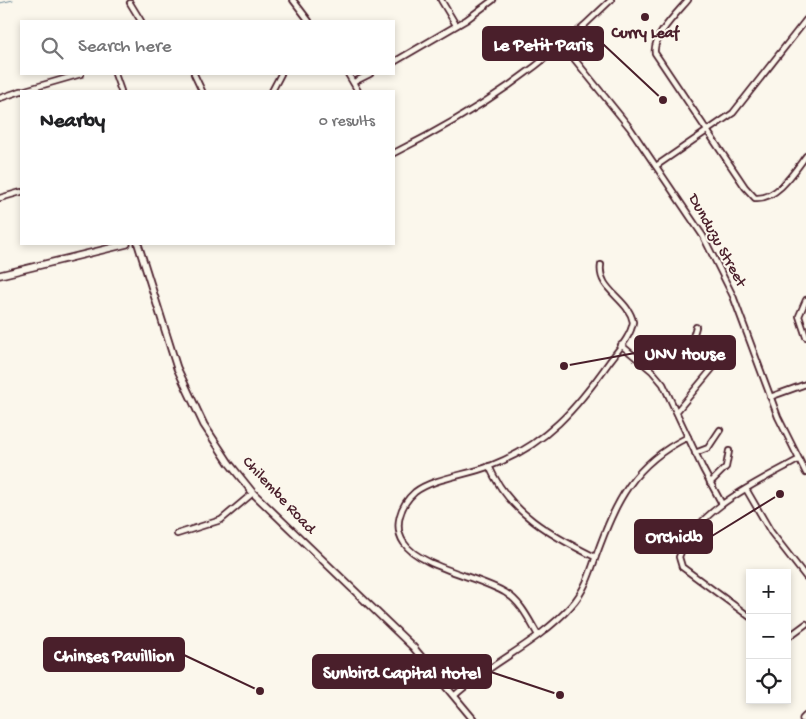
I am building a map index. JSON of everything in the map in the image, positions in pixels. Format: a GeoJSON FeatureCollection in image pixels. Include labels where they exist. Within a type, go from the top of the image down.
{"type":"FeatureCollection","features":[{"type":"Feature","properties":{"kind":"main road"},"geometry":{"type":"LineString","coordinates":[[0,275],[123,245]]}},
{"type":"Feature","properties":{"kind":"main road","name":"Chilembe Road"},"geometry":{"type":"LineString","coordinates":[[138,245],[170,347],[185,387],[215,443],[253,493],[413,647],[473,719]]}},
{"type":"Feature","properties":{"kind":"main road"},"geometry":{"type":"LineString","coordinates":[[803,719],[806,716]]}},
{"type":"Feature","properties":{"kind":"street"},"geometry":{"type":"LineString","coordinates":[[293,0],[308,20]]}},
{"type":"Feature","properties":{"kind":"street"},"geometry":{"type":"LineString","coordinates":[[441,0],[456,25]]}},
{"type":"Feature","properties":{"kind":"street"},"geometry":{"type":"LineString","coordinates":[[395,61],[456,25],[492,0]]}},
{"type":"Feature","properties":{"kind":"street"},"geometry":{"type":"LineString","coordinates":[[395,152],[479,106],[526,75],[563,46],[611,0]]}},
{"type":"Feature","properties":{"kind":"street"},"geometry":{"type":"LineString","coordinates":[[688,0],[658,38],[654,49],[659,60],[755,198],[762,197],[778,189],[806,156]]}},
{"type":"Feature","properties":{"kind":"street"},"geometry":{"type":"LineString","coordinates":[[130,3],[140,20]]}},
{"type":"Feature","properties":{"kind":"street"},"geometry":{"type":"LineString","coordinates":[[656,166],[708,131],[739,106],[806,20]]}},
{"type":"Feature","properties":{"kind":"street","name":"Dunduzu Street"},"geometry":{"type":"LineString","coordinates":[[563,46],[615,108],[693,220],[724,276],[770,398],[798,460],[806,473]]}},
{"type":"Feature","properties":{"kind":"street"},"geometry":{"type":"LineString","coordinates":[[25,90],[77,75]]}},
{"type":"Feature","properties":{"kind":"street"},"geometry":{"type":"LineString","coordinates":[[115,75],[121,90]]}},
{"type":"Feature","properties":{"kind":"street"},"geometry":{"type":"LineString","coordinates":[[194,75],[202,90]]}},
{"type":"Feature","properties":{"kind":"street"},"geometry":{"type":"LineString","coordinates":[[273,90],[280,75]]}},
{"type":"Feature","properties":{"kind":"street"},"geometry":{"type":"LineString","coordinates":[[349,75],[358,90]]}},
{"type":"Feature","properties":{"kind":"street"},"geometry":{"type":"LineString","coordinates":[[354,82],[368,75]]}},
{"type":"Feature","properties":{"kind":"street"},"geometry":{"type":"LineString","coordinates":[[0,98],[20,91]]}},
{"type":"Feature","properties":{"kind":"street"},"geometry":{"type":"LineString","coordinates":[[0,198],[20,192]]}},
{"type":"Feature","properties":{"kind":"street"},"geometry":{"type":"LineString","coordinates":[[538,635],[519,606],[506,593],[415,554],[401,537],[399,528],[401,512],[413,494],[426,486],[490,466],[524,450],[566,418],[621,345],[632,327],[632,317],[600,275],[601,265]]}},
{"type":"Feature","properties":{"kind":"street"},"geometry":{"type":"LineString","coordinates":[[806,300],[799,316],[806,337]]}},
{"type":"Feature","properties":{"kind":"street"},"geometry":{"type":"LineString","coordinates":[[642,362],[666,344],[690,347],[696,327]]}},
{"type":"Feature","properties":{"kind":"street"},"geometry":{"type":"LineString","coordinates":[[621,345],[642,362],[663,384],[695,453],[722,504]]}},
{"type":"Feature","properties":{"kind":"street"},"geometry":{"type":"LineString","coordinates":[[677,411],[718,363]]}},
{"type":"Feature","properties":{"kind":"street"},"geometry":{"type":"LineString","coordinates":[[770,398],[806,384]]}},
{"type":"Feature","properties":{"kind":"street"},"geometry":{"type":"LineString","coordinates":[[695,453],[708,448],[720,430]]}},
{"type":"Feature","properties":{"kind":"street"},"geometry":{"type":"LineString","coordinates":[[454,696],[538,635],[578,598],[617,504],[632,480],[646,464],[670,446],[688,437]]}},
{"type":"Feature","properties":{"kind":"street"},"geometry":{"type":"LineString","coordinates":[[710,482],[726,466],[730,451]]}},
{"type":"Feature","properties":{"kind":"street"},"geometry":{"type":"LineString","coordinates":[[746,614],[679,562],[680,553],[695,531],[722,504],[798,460]]}},
{"type":"Feature","properties":{"kind":"street"},"geometry":{"type":"LineString","coordinates":[[490,466],[504,492],[526,516],[545,531],[595,558]]}},
{"type":"Feature","properties":{"kind":"street"},"geometry":{"type":"LineString","coordinates":[[746,489],[771,532],[806,577]]}},
{"type":"Feature","properties":{"kind":"street"},"geometry":{"type":"LineString","coordinates":[[177,534],[221,520],[253,493]]}},
{"type":"Feature","properties":{"kind":"street"},"geometry":{"type":"LineString","coordinates":[[791,635],[806,624]]}},
{"type":"Feature","properties":{"kind":"waterway"},"geometry":{"type":"LineString","coordinates":[[0,3],[13,0]]}},
{"type":"Feature","properties":{"kind":"place","name":"Curry Leaf"},"geometry":{"type":"Point","coordinates":[645,17]}},
{"type":"Feature","properties":{"kind":"place","name":"Le Petit Paris"},"geometry":{"type":"Point","coordinates":[663,100]}},
{"type":"Feature","properties":{"kind":"place","name":"UNV House"},"geometry":{"type":"Point","coordinates":[564,366]}},
{"type":"Feature","properties":{"kind":"place","name":"Orchidb"},"geometry":{"type":"Point","coordinates":[780,494]}},
{"type":"Feature","properties":{"kind":"place","name":"Chinses Pavillion"},"geometry":{"type":"Point","coordinates":[260,691]}},
{"type":"Feature","properties":{"kind":"place","name":"Sunbird Capital Hotel"},"geometry":{"type":"Point","coordinates":[560,695]}}]}
